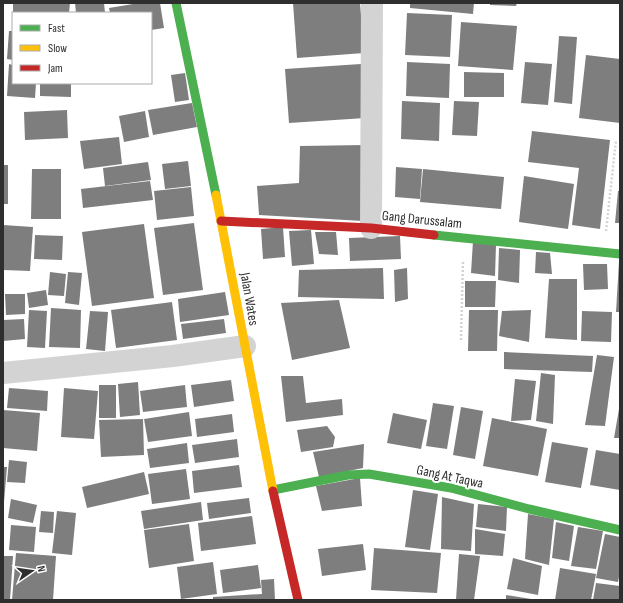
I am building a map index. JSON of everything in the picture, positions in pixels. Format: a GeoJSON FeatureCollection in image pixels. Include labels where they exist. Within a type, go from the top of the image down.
{"type":"FeatureCollection","features":[{"type":"Feature","properties":{"kind":"street","name":"Jalan Wates"},"geometry":{"type":"LineString","coordinates":[[176,3],[221,221],[273,490],[298,600]]}},
{"type":"Feature","properties":{"kind":"street"},"geometry":{"type":"LineString","coordinates":[[370,228],[372,3]]}},
{"type":"Feature","properties":{"kind":"street","name":"Gang Darussalam"},"geometry":{"type":"LineString","coordinates":[[221,221],[370,228],[620,254]]}},
{"type":"Feature","properties":{"kind":"street"},"geometry":{"type":"LineString","coordinates":[[3,373],[173,356],[245,346]]}},
{"type":"Feature","properties":{"kind":"street","name":"Gang At Taqwa"},"geometry":{"type":"LineString","coordinates":[[273,490],[348,475],[370,474],[451,488],[529,509],[620,530]]}},
{"type":"Feature","properties":{"kind":"path"},"geometry":{"type":"LineString","coordinates":[[604,252],[616,140]]}},
{"type":"Feature","properties":{"kind":"path"},"geometry":{"type":"LineString","coordinates":[[461,340],[463,238]]}},
{"type":"Feature","properties":{"kind":"building"},"geometry":{"type":"Polygon","coordinates":[[[13,3],[70,3],[69,12],[13,12],[13,3]]]}},
{"type":"Feature","properties":{"kind":"building"},"geometry":{"type":"Polygon","coordinates":[[[75,3],[104,3],[105,12],[76,12],[75,3]]]}},
{"type":"Feature","properties":{"kind":"building"},"geometry":{"type":"Polygon","coordinates":[[[139,3],[160,3],[164,28],[152,30],[152,12],[110,12],[109,8],[139,3]]]}},
{"type":"Feature","properties":{"kind":"building"},"geometry":{"type":"Polygon","coordinates":[[[293,3],[360,3],[364,53],[297,58],[293,3]]]}},
{"type":"Feature","properties":{"kind":"building"},"geometry":{"type":"Polygon","coordinates":[[[410,3],[474,3],[473,14],[410,8],[410,3]]]}},
{"type":"Feature","properties":{"kind":"building"},"geometry":{"type":"Polygon","coordinates":[[[490,3],[517,3],[516,6],[490,5],[490,3]]]}},
{"type":"Feature","properties":{"kind":"building"},"geometry":{"type":"Polygon","coordinates":[[[407,13],[452,15],[450,57],[405,55],[407,13]]]}},
{"type":"Feature","properties":{"kind":"building"},"geometry":{"type":"Polygon","coordinates":[[[461,22],[517,26],[513,70],[458,66],[461,22]]]}},
{"type":"Feature","properties":{"kind":"building"},"geometry":{"type":"Polygon","coordinates":[[[9,31],[12,31],[12,60],[7,59],[9,31]]]}},
{"type":"Feature","properties":{"kind":"building"},"geometry":{"type":"Polygon","coordinates":[[[559,36],[577,37],[572,104],[554,102],[559,36]]]}},
{"type":"Feature","properties":{"kind":"building"},"geometry":{"type":"Polygon","coordinates":[[[586,55],[620,59],[620,123],[579,118],[586,55]]]}},
{"type":"Feature","properties":{"kind":"building"},"geometry":{"type":"Polygon","coordinates":[[[407,62],[450,64],[449,98],[406,96],[407,62]]]}},
{"type":"Feature","properties":{"kind":"building"},"geometry":{"type":"Polygon","coordinates":[[[525,62],[552,64],[548,105],[521,103],[525,62]]]}},
{"type":"Feature","properties":{"kind":"building"},"geometry":{"type":"Polygon","coordinates":[[[9,64],[12,65],[12,84],[36,84],[35,98],[7,96],[9,64]]]}},
{"type":"Feature","properties":{"kind":"building"},"geometry":{"type":"Polygon","coordinates":[[[361,64],[365,118],[289,123],[285,69],[361,64]]]}},
{"type":"Feature","properties":{"kind":"building"},"geometry":{"type":"Polygon","coordinates":[[[464,72],[504,73],[504,97],[464,97],[464,72]]]}},
{"type":"Feature","properties":{"kind":"building"},"geometry":{"type":"Polygon","coordinates":[[[185,73],[189,100],[175,102],[171,75],[185,73]]]}},
{"type":"Feature","properties":{"kind":"building"},"geometry":{"type":"Polygon","coordinates":[[[40,84],[71,84],[71,97],[40,96],[40,84]]]}},
{"type":"Feature","properties":{"kind":"building"},"geometry":{"type":"Polygon","coordinates":[[[402,101],[440,103],[439,141],[401,139],[402,101]]]}},
{"type":"Feature","properties":{"kind":"building"},"geometry":{"type":"Polygon","coordinates":[[[454,101],[479,102],[477,136],[452,135],[454,101]]]}},
{"type":"Feature","properties":{"kind":"building"},"geometry":{"type":"Polygon","coordinates":[[[192,103],[197,127],[153,135],[148,110],[192,103]]]}},
{"type":"Feature","properties":{"kind":"building"},"geometry":{"type":"Polygon","coordinates":[[[67,110],[68,138],[25,140],[24,112],[67,110]]]}},
{"type":"Feature","properties":{"kind":"building"},"geometry":{"type":"Polygon","coordinates":[[[145,111],[149,137],[124,142],[119,116],[145,111]]]}},
{"type":"Feature","properties":{"kind":"building"},"geometry":{"type":"Polygon","coordinates":[[[532,131],[610,140],[600,229],[572,225],[579,168],[528,162],[532,131]]]}},
{"type":"Feature","properties":{"kind":"building"},"geometry":{"type":"Polygon","coordinates":[[[119,137],[122,164],[84,169],[80,141],[119,137]]]}},
{"type":"Feature","properties":{"kind":"building"},"geometry":{"type":"Polygon","coordinates":[[[364,145],[363,221],[259,215],[257,186],[299,183],[300,146],[364,145]]]}},
{"type":"Feature","properties":{"kind":"building"},"geometry":{"type":"Polygon","coordinates":[[[188,161],[191,186],[165,189],[162,164],[188,161]]]}},
{"type":"Feature","properties":{"kind":"building"},"geometry":{"type":"Polygon","coordinates":[[[148,162],[151,180],[105,186],[103,168],[148,162]]]}},
{"type":"Feature","properties":{"kind":"building"},"geometry":{"type":"Polygon","coordinates":[[[3,165],[8,165],[8,204],[3,204],[3,165]]]}},
{"type":"Feature","properties":{"kind":"building"},"geometry":{"type":"Polygon","coordinates":[[[396,167],[422,169],[420,199],[395,197],[396,167]]]}},
{"type":"Feature","properties":{"kind":"building"},"geometry":{"type":"Polygon","coordinates":[[[32,169],[61,169],[61,219],[31,219],[32,169]]]}},
{"type":"Feature","properties":{"kind":"building"},"geometry":{"type":"Polygon","coordinates":[[[423,169],[504,177],[501,209],[420,202],[423,169]]]}},
{"type":"Feature","properties":{"kind":"building"},"geometry":{"type":"Polygon","coordinates":[[[524,176],[574,184],[568,229],[519,222],[524,176]]]}},
{"type":"Feature","properties":{"kind":"building"},"geometry":{"type":"Polygon","coordinates":[[[150,181],[153,200],[83,208],[81,189],[150,181]]]}},
{"type":"Feature","properties":{"kind":"building"},"geometry":{"type":"Polygon","coordinates":[[[191,187],[194,216],[157,220],[154,191],[191,187]]]}},
{"type":"Feature","properties":{"kind":"building"},"geometry":{"type":"Polygon","coordinates":[[[618,191],[620,191],[620,223],[615,223],[618,191]]]}},
{"type":"Feature","properties":{"kind":"building"},"geometry":{"type":"Polygon","coordinates":[[[194,223],[203,290],[163,295],[154,228],[194,223]]]}},
{"type":"Feature","properties":{"kind":"building"},"geometry":{"type":"Polygon","coordinates":[[[144,224],[154,298],[92,306],[82,232],[144,224]]]}},
{"type":"Feature","properties":{"kind":"building"},"geometry":{"type":"Polygon","coordinates":[[[3,225],[33,227],[30,271],[3,270],[3,225]]]}},
{"type":"Feature","properties":{"kind":"building"},"geometry":{"type":"Polygon","coordinates":[[[283,227],[285,257],[263,259],[261,229],[283,227]]]}},
{"type":"Feature","properties":{"kind":"building"},"geometry":{"type":"Polygon","coordinates":[[[311,230],[314,264],[292,266],[289,231],[311,230]]]}},
{"type":"Feature","properties":{"kind":"building"},"geometry":{"type":"Polygon","coordinates":[[[315,232],[336,232],[338,255],[319,254],[315,232]]]}},
{"type":"Feature","properties":{"kind":"building"},"geometry":{"type":"Polygon","coordinates":[[[35,235],[63,236],[62,260],[34,259],[35,235]]]}},
{"type":"Feature","properties":{"kind":"building"},"geometry":{"type":"Polygon","coordinates":[[[400,236],[401,259],[350,261],[349,238],[400,236]]]}},
{"type":"Feature","properties":{"kind":"building"},"geometry":{"type":"Polygon","coordinates":[[[473,241],[496,244],[495,276],[471,273],[473,241]]]}},
{"type":"Feature","properties":{"kind":"building"},"geometry":{"type":"Polygon","coordinates":[[[499,248],[520,250],[519,283],[498,280],[499,248]]]}},
{"type":"Feature","properties":{"kind":"building"},"geometry":{"type":"Polygon","coordinates":[[[536,252],[550,253],[552,274],[535,273],[536,252]]]}},
{"type":"Feature","properties":{"kind":"building"},"geometry":{"type":"Polygon","coordinates":[[[619,262],[620,312],[616,312],[619,262]]]}},
{"type":"Feature","properties":{"kind":"building"},"geometry":{"type":"Polygon","coordinates":[[[583,264],[607,264],[608,289],[584,290],[583,264]]]}},
{"type":"Feature","properties":{"kind":"building"},"geometry":{"type":"Polygon","coordinates":[[[383,268],[384,299],[298,297],[299,270],[383,268]]]}},
{"type":"Feature","properties":{"kind":"building"},"geometry":{"type":"Polygon","coordinates":[[[407,268],[408,299],[395,302],[394,270],[407,268]]]}},
{"type":"Feature","properties":{"kind":"building"},"geometry":{"type":"Polygon","coordinates":[[[50,272],[66,274],[64,296],[48,295],[50,272]]]}},
{"type":"Feature","properties":{"kind":"building"},"geometry":{"type":"Polygon","coordinates":[[[68,272],[82,273],[79,305],[65,303],[68,272]]]}},
{"type":"Feature","properties":{"kind":"building"},"geometry":{"type":"Polygon","coordinates":[[[549,279],[577,279],[577,340],[545,338],[549,279]]]}},
{"type":"Feature","properties":{"kind":"building"},"geometry":{"type":"Polygon","coordinates":[[[465,281],[496,281],[495,307],[465,307],[465,281]]]}},
{"type":"Feature","properties":{"kind":"building"},"geometry":{"type":"Polygon","coordinates":[[[46,290],[48,305],[29,308],[27,293],[46,290]]]}},
{"type":"Feature","properties":{"kind":"building"},"geometry":{"type":"Polygon","coordinates":[[[225,292],[229,315],[180,322],[178,299],[225,292]]]}},
{"type":"Feature","properties":{"kind":"building"},"geometry":{"type":"Polygon","coordinates":[[[5,294],[25,294],[25,314],[6,315],[5,294]]]}},
{"type":"Feature","properties":{"kind":"building"},"geometry":{"type":"Polygon","coordinates":[[[339,300],[350,348],[292,360],[281,303],[339,300]]]}},
{"type":"Feature","properties":{"kind":"building"},"geometry":{"type":"Polygon","coordinates":[[[172,302],[177,340],[116,348],[111,310],[172,302]]]}},
{"type":"Feature","properties":{"kind":"building"},"geometry":{"type":"Polygon","coordinates":[[[51,308],[81,310],[80,348],[49,347],[51,308]]]}},
{"type":"Feature","properties":{"kind":"building"},"geometry":{"type":"Polygon","coordinates":[[[29,310],[47,311],[45,348],[27,347],[29,310]]]}},
{"type":"Feature","properties":{"kind":"building"},"geometry":{"type":"Polygon","coordinates":[[[469,310],[498,310],[497,351],[468,351],[469,310]]]}},
{"type":"Feature","properties":{"kind":"building"},"geometry":{"type":"Polygon","coordinates":[[[531,310],[529,342],[499,336],[502,311],[531,310]]]}},
{"type":"Feature","properties":{"kind":"building"},"geometry":{"type":"Polygon","coordinates":[[[90,311],[108,312],[105,351],[86,349],[90,311]]]}},
{"type":"Feature","properties":{"kind":"building"},"geometry":{"type":"Polygon","coordinates":[[[582,311],[612,312],[611,342],[581,341],[582,311]]]}},
{"type":"Feature","properties":{"kind":"building"},"geometry":{"type":"Polygon","coordinates":[[[24,319],[25,339],[3,341],[3,320],[24,319]]]}},
{"type":"Feature","properties":{"kind":"building"},"geometry":{"type":"Polygon","coordinates":[[[224,319],[226,333],[183,339],[181,324],[224,319]]]}},
{"type":"Feature","properties":{"kind":"building"},"geometry":{"type":"Polygon","coordinates":[[[504,352],[593,356],[592,372],[504,369],[504,352]]]}},
{"type":"Feature","properties":{"kind":"building"},"geometry":{"type":"Polygon","coordinates":[[[597,355],[614,357],[605,426],[585,425],[597,355]]]}},
{"type":"Feature","properties":{"kind":"building"},"geometry":{"type":"Polygon","coordinates":[[[541,373],[555,375],[553,424],[536,421],[541,373]]]}},
{"type":"Feature","properties":{"kind":"building"},"geometry":{"type":"Polygon","coordinates":[[[281,376],[303,376],[306,403],[342,399],[343,415],[286,422],[281,376]]]}},
{"type":"Feature","properties":{"kind":"building"},"geometry":{"type":"Polygon","coordinates":[[[515,379],[536,381],[531,420],[511,421],[515,379]]]}},
{"type":"Feature","properties":{"kind":"building"},"geometry":{"type":"Polygon","coordinates":[[[231,380],[234,401],[194,407],[191,385],[231,380]]]}},
{"type":"Feature","properties":{"kind":"building"},"geometry":{"type":"Polygon","coordinates":[[[138,382],[140,415],[120,417],[118,384],[138,382]]]}},
{"type":"Feature","properties":{"kind":"building"},"geometry":{"type":"Polygon","coordinates":[[[99,385],[116,385],[116,418],[99,418],[99,385]]]}},
{"type":"Feature","properties":{"kind":"building"},"geometry":{"type":"Polygon","coordinates":[[[185,385],[187,407],[143,412],[140,391],[185,385]]]}},
{"type":"Feature","properties":{"kind":"building"},"geometry":{"type":"Polygon","coordinates":[[[9,388],[48,391],[47,411],[7,408],[9,388]]]}},
{"type":"Feature","properties":{"kind":"building"},"geometry":{"type":"Polygon","coordinates":[[[64,388],[98,391],[94,439],[61,437],[64,388]]]}},
{"type":"Feature","properties":{"kind":"building"},"geometry":{"type":"Polygon","coordinates":[[[433,403],[454,406],[447,449],[426,446],[433,403]]]}},
{"type":"Feature","properties":{"kind":"building"},"geometry":{"type":"Polygon","coordinates":[[[461,407],[483,411],[475,459],[453,455],[461,407]]]}},
{"type":"Feature","properties":{"kind":"building"},"geometry":{"type":"Polygon","coordinates":[[[619,409],[620,438],[614,438],[619,409]]]}},
{"type":"Feature","properties":{"kind":"building"},"geometry":{"type":"Polygon","coordinates":[[[3,410],[40,413],[37,451],[3,448],[3,410]]]}},
{"type":"Feature","properties":{"kind":"building"},"geometry":{"type":"Polygon","coordinates":[[[189,412],[192,436],[148,442],[144,419],[189,412]]]}},
{"type":"Feature","properties":{"kind":"building"},"geometry":{"type":"Polygon","coordinates":[[[393,413],[427,420],[421,449],[387,443],[393,413]]]}},
{"type":"Feature","properties":{"kind":"building"},"geometry":{"type":"Polygon","coordinates":[[[232,414],[234,432],[197,437],[195,419],[232,414]]]}},
{"type":"Feature","properties":{"kind":"building"},"geometry":{"type":"Polygon","coordinates":[[[492,418],[547,429],[538,476],[483,466],[492,418]]]}},
{"type":"Feature","properties":{"kind":"building"},"geometry":{"type":"Polygon","coordinates":[[[143,419],[144,455],[101,457],[99,420],[143,419]]]}},
{"type":"Feature","properties":{"kind":"building"},"geometry":{"type":"Polygon","coordinates":[[[327,426],[335,437],[333,447],[301,452],[297,430],[327,426]]]}},
{"type":"Feature","properties":{"kind":"building"},"geometry":{"type":"Polygon","coordinates":[[[237,439],[239,457],[195,463],[192,445],[237,439]]]}},
{"type":"Feature","properties":{"kind":"building"},"geometry":{"type":"Polygon","coordinates":[[[552,442],[588,448],[581,488],[545,482],[552,442]]]}},
{"type":"Feature","properties":{"kind":"building"},"geometry":{"type":"Polygon","coordinates":[[[187,443],[189,463],[150,468],[147,449],[187,443]]]}},
{"type":"Feature","properties":{"kind":"building"},"geometry":{"type":"Polygon","coordinates":[[[364,444],[363,468],[319,477],[313,452],[364,444]]]}},
{"type":"Feature","properties":{"kind":"building"},"geometry":{"type":"Polygon","coordinates":[[[596,450],[620,454],[620,490],[590,485],[596,450]]]}},
{"type":"Feature","properties":{"kind":"building"},"geometry":{"type":"Polygon","coordinates":[[[9,460],[27,462],[25,483],[7,482],[9,460]]]}},
{"type":"Feature","properties":{"kind":"building"},"geometry":{"type":"Polygon","coordinates":[[[239,465],[242,487],[194,493],[192,471],[239,465]]]}},
{"type":"Feature","properties":{"kind":"building"},"geometry":{"type":"Polygon","coordinates":[[[3,467],[7,467],[4,502],[3,502],[3,467]]]}},
{"type":"Feature","properties":{"kind":"building"},"geometry":{"type":"Polygon","coordinates":[[[186,469],[190,499],[152,504],[148,474],[186,469]]]}},
{"type":"Feature","properties":{"kind":"building"},"geometry":{"type":"Polygon","coordinates":[[[144,472],[149,494],[87,508],[82,487],[144,472]]]}},
{"type":"Feature","properties":{"kind":"building"},"geometry":{"type":"Polygon","coordinates":[[[360,478],[362,506],[322,511],[316,486],[360,478]]]}},
{"type":"Feature","properties":{"kind":"building"},"geometry":{"type":"Polygon","coordinates":[[[413,490],[438,494],[430,550],[405,547],[413,490]]]}},
{"type":"Feature","properties":{"kind":"building"},"geometry":{"type":"Polygon","coordinates":[[[442,497],[474,504],[471,551],[441,549],[442,497]]]}},
{"type":"Feature","properties":{"kind":"building"},"geometry":{"type":"Polygon","coordinates":[[[249,498],[251,513],[209,519],[207,503],[249,498]]]}},
{"type":"Feature","properties":{"kind":"building"},"geometry":{"type":"Polygon","coordinates":[[[11,499],[37,505],[33,523],[8,518],[11,499]]]}},
{"type":"Feature","properties":{"kind":"building"},"geometry":{"type":"Polygon","coordinates":[[[201,502],[203,520],[144,529],[141,511],[201,502]]]}},
{"type":"Feature","properties":{"kind":"building"},"geometry":{"type":"Polygon","coordinates":[[[478,504],[507,507],[506,531],[476,527],[478,504]]]}},
{"type":"Feature","properties":{"kind":"building"},"geometry":{"type":"Polygon","coordinates":[[[41,511],[54,512],[53,533],[39,532],[41,511]]]}},
{"type":"Feature","properties":{"kind":"building"},"geometry":{"type":"Polygon","coordinates":[[[57,511],[76,513],[72,555],[52,553],[57,511]]]}},
{"type":"Feature","properties":{"kind":"building"},"geometry":{"type":"Polygon","coordinates":[[[528,514],[554,519],[549,565],[525,559],[528,514]]]}},
{"type":"Feature","properties":{"kind":"building"},"geometry":{"type":"Polygon","coordinates":[[[252,516],[256,544],[201,551],[198,523],[252,516]]]}},
{"type":"Feature","properties":{"kind":"building"},"geometry":{"type":"Polygon","coordinates":[[[556,522],[574,526],[569,561],[552,558],[556,522]]]}},
{"type":"Feature","properties":{"kind":"building"},"geometry":{"type":"Polygon","coordinates":[[[189,524],[194,561],[149,568],[144,530],[189,524]]]}},
{"type":"Feature","properties":{"kind":"building"},"geometry":{"type":"Polygon","coordinates":[[[11,525],[36,527],[34,552],[9,550],[11,525]]]}},
{"type":"Feature","properties":{"kind":"building"},"geometry":{"type":"Polygon","coordinates":[[[578,527],[603,531],[596,569],[571,566],[578,527]]]}},
{"type":"Feature","properties":{"kind":"building"},"geometry":{"type":"Polygon","coordinates":[[[475,529],[505,534],[503,556],[475,554],[475,529]]]}},
{"type":"Feature","properties":{"kind":"building"},"geometry":{"type":"Polygon","coordinates":[[[605,534],[620,537],[620,572],[618,582],[596,578],[605,534]]]}},
{"type":"Feature","properties":{"kind":"building"},"geometry":{"type":"Polygon","coordinates":[[[363,544],[366,570],[322,576],[318,549],[363,544]]]}},
{"type":"Feature","properties":{"kind":"building"},"geometry":{"type":"Polygon","coordinates":[[[374,548],[441,553],[437,593],[371,590],[374,548]]]}},
{"type":"Feature","properties":{"kind":"building"},"geometry":{"type":"Polygon","coordinates":[[[16,553],[56,556],[53,600],[12,600],[16,553]]]}},
{"type":"Feature","properties":{"kind":"building"},"geometry":{"type":"Polygon","coordinates":[[[459,554],[480,556],[474,600],[456,600],[459,554]]]}},
{"type":"Feature","properties":{"kind":"building"},"geometry":{"type":"Polygon","coordinates":[[[3,556],[13,556],[10,600],[3,600],[3,556]]]}},
{"type":"Feature","properties":{"kind":"building"},"geometry":{"type":"Polygon","coordinates":[[[513,558],[542,566],[538,595],[507,589],[513,558]]]}},
{"type":"Feature","properties":{"kind":"building"},"geometry":{"type":"Polygon","coordinates":[[[213,562],[217,594],[181,599],[177,567],[213,562]]]}},
{"type":"Feature","properties":{"kind":"building"},"geometry":{"type":"Polygon","coordinates":[[[258,565],[261,588],[223,593],[220,570],[258,565]]]}},
{"type":"Feature","properties":{"kind":"building"},"geometry":{"type":"Polygon","coordinates":[[[560,568],[596,574],[591,600],[555,600],[560,568]]]}},
{"type":"Feature","properties":{"kind":"building"},"geometry":{"type":"Polygon","coordinates":[[[274,579],[275,600],[213,600],[213,597],[262,594],[261,580],[274,579]]]}},
{"type":"Feature","properties":{"kind":"building"},"geometry":{"type":"Polygon","coordinates":[[[596,583],[620,586],[620,600],[593,600],[596,583]]]}},
{"type":"Feature","properties":{"kind":"building"},"geometry":{"type":"Polygon","coordinates":[[[506,595],[531,599],[531,600],[506,600],[506,595]]]}},
{"type":"Feature","properties":{"kind":"traffic: fast"},"geometry":{"type":"LineString","coordinates":[[176,3],[216,195]]}},
{"type":"Feature","properties":{"kind":"traffic: fast"},"geometry":{"type":"LineString","coordinates":[[434,235],[620,254]]}},
{"type":"Feature","properties":{"kind":"traffic: fast"},"geometry":{"type":"LineString","coordinates":[[273,490],[348,475],[369,474],[451,488],[529,509],[620,530]]}},
{"type":"Feature","properties":{"kind":"traffic: slow"},"geometry":{"type":"LineString","coordinates":[[216,195],[273,491]]}},
{"type":"Feature","properties":{"kind":"traffic: jam"},"geometry":{"type":"LineString","coordinates":[[221,221],[371,228],[434,235]]}},
{"type":"Feature","properties":{"kind":"traffic: jam"},"geometry":{"type":"LineString","coordinates":[[273,491],[298,600]]}}]}
